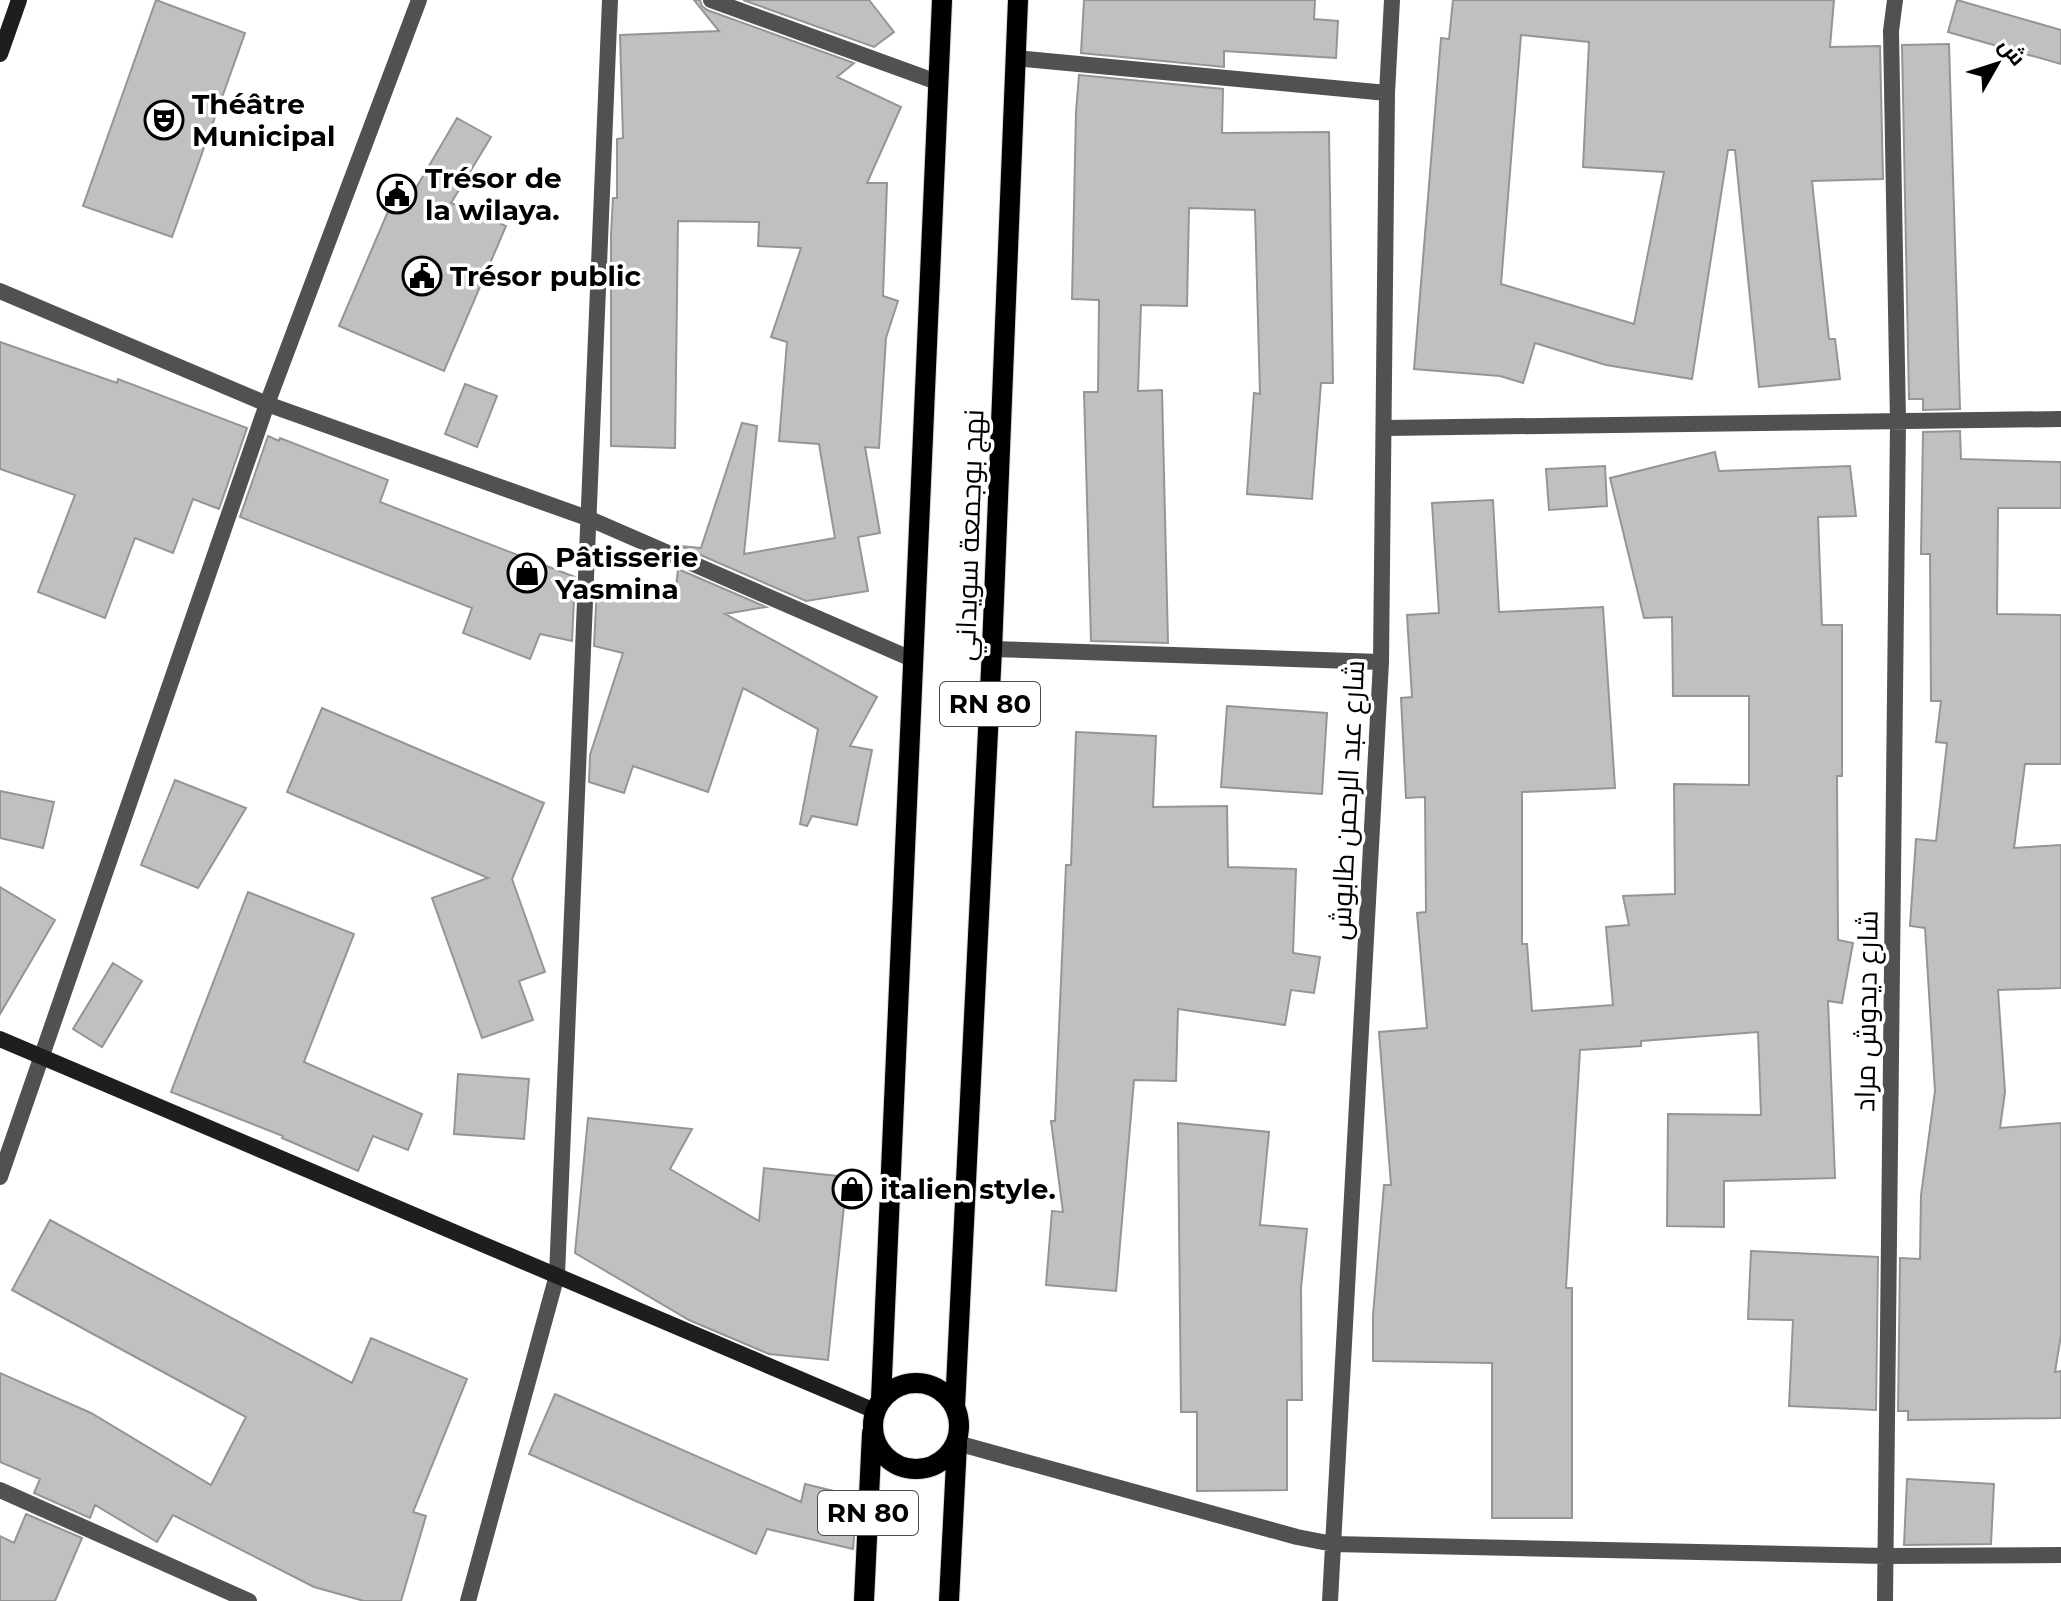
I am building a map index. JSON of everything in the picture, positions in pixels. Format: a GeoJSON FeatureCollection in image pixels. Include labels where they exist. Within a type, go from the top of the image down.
{"type":"FeatureCollection","features":[{"type":"Feature","properties":{"kind":"main road"},"geometry":{"type":"LineString","coordinates":[[0,54],[19,0]]}},
{"type":"Feature","properties":{"kind":"main road","name":"نهج بوجمعة سويداني"},"geometry":{"type":"LineString","coordinates":[[864,1601],[914,660],[942,0]]}},
{"type":"Feature","properties":{"kind":"main road","name":"نهج بوجمعة سويداني"},"geometry":{"type":"LineString","coordinates":[[955,1407],[992,649],[1018,0]]}},
{"type":"Feature","properties":{"kind":"main road"},"geometry":{"type":"LineString","coordinates":[[0,1039],[876,1412]]}},
{"type":"Feature","properties":{"kind":"main road"},"geometry":{"type":"LineString","coordinates":[[927,1384],[948,1396],[955,1407],[959,1419],[957,1443],[937,1464],[908,1469],[894,1463],[875,1440],[876,1412],[902,1385],[927,1384]]}},
{"type":"Feature","properties":{"kind":"main road","name":"RN 80"},"geometry":{"type":"LineString","coordinates":[[949,1601],[957,1443]]}},
{"type":"Feature","properties":{"kind":"street"},"geometry":{"type":"LineString","coordinates":[[0,1177],[267,404],[419,0]]}},
{"type":"Feature","properties":{"kind":"street"},"geometry":{"type":"LineString","coordinates":[[468,1601],[557,1275],[610,0]]}},
{"type":"Feature","properties":{"kind":"street"},"geometry":{"type":"LineString","coordinates":[[711,0],[937,82]]}},
{"type":"Feature","properties":{"kind":"street","name":"شارع عبد الرحمن طابوش"},"geometry":{"type":"LineString","coordinates":[[1330,1601],[1381,662],[1387,93],[1392,0]]}},
{"type":"Feature","properties":{"kind":"street","name":"شارع ديدوش مراد"},"geometry":{"type":"LineString","coordinates":[[1885,1601],[1898,422],[1891,31],[1895,0]]}},
{"type":"Feature","properties":{"kind":"street"},"geometry":{"type":"LineString","coordinates":[[1015,58],[1387,93]]}},
{"type":"Feature","properties":{"kind":"street"},"geometry":{"type":"LineString","coordinates":[[0,291],[267,404],[590,519],[914,660]]}},
{"type":"Feature","properties":{"kind":"street"},"geometry":{"type":"LineString","coordinates":[[1385,428],[2061,419]]}},
{"type":"Feature","properties":{"kind":"street"},"geometry":{"type":"LineString","coordinates":[[992,649],[1381,662]]}},
{"type":"Feature","properties":{"kind":"street"},"geometry":{"type":"LineString","coordinates":[[957,1443],[1297,1537],[1333,1544],[1886,1556],[2061,1555]]}},
{"type":"Feature","properties":{"kind":"street"},"geometry":{"type":"LineString","coordinates":[[0,1490],[249,1601]]}},
{"type":"Feature","properties":{"kind":"building","name":"Théâtre Municipal"},"geometry":{"type":"Polygon","coordinates":[[[156,0],[245,33],[172,237],[83,206],[156,0]]]}},
{"type":"Feature","properties":{"kind":"building"},"geometry":{"type":"Polygon","coordinates":[[[694,0],[700,0],[707,10],[854,63],[837,77],[901,107],[867,183],[887,183],[883,296],[898,301],[886,338],[879,448],[865,447],[880,533],[858,537],[868,591],[806,601],[680,546],[701,548],[742,423],[757,426],[744,554],[835,538],[819,444],[779,441],[787,342],[771,337],[801,248],[758,246],[759,222],[678,221],[675,448],[611,446],[611,235],[613,198],[617,198],[617,139],[623,138],[620,35],[719,31],[694,0]]]}},
{"type":"Feature","properties":{"kind":"building"},"geometry":{"type":"Polygon","coordinates":[[[743,0],[869,0],[894,32],[874,47],[743,0]]]}},
{"type":"Feature","properties":{"kind":"building"},"geometry":{"type":"Polygon","coordinates":[[[1084,0],[1315,0],[1314,19],[1338,21],[1336,58],[1224,51],[1224,67],[1081,53],[1084,0]]]}},
{"type":"Feature","properties":{"kind":"building"},"geometry":{"type":"Polygon","coordinates":[[[1453,0],[1834,0],[1830,47],[1880,46],[1883,179],[1812,181],[1829,339],[1835,339],[1840,379],[1759,387],[1735,150],[1728,150],[1692,379],[1606,365],[1535,343],[1523,383],[1500,376],[1414,369],[1441,38],[1449,39],[1453,0]],[[1521,35],[1501,284],[1634,324],[1664,172],[1583,167],[1589,42],[1521,35]]]}},
{"type":"Feature","properties":{"kind":"building"},"geometry":{"type":"Polygon","coordinates":[[[1957,0],[2061,30],[2061,64],[1948,32],[1957,0]]]}},
{"type":"Feature","properties":{"kind":"building"},"geometry":{"type":"Polygon","coordinates":[[[1949,44],[1960,409],[1923,410],[1923,399],[1909,399],[1902,45],[1949,44]]]}},
{"type":"Feature","properties":{"kind":"building"},"geometry":{"type":"Polygon","coordinates":[[[1079,75],[1223,89],[1222,133],[1329,132],[1333,383],[1321,383],[1312,499],[1247,494],[1254,393],[1260,394],[1255,210],[1189,208],[1187,306],[1141,305],[1138,391],[1162,390],[1168,643],[1091,641],[1084,392],[1098,392],[1099,300],[1072,299],[1079,75]]]}},
{"type":"Feature","properties":{"kind":"building","name":"Trésor public"},"geometry":{"type":"Polygon","coordinates":[[[457,118],[491,137],[451,203],[506,226],[444,371],[339,326],[401,181],[416,188],[457,118]]]}},
{"type":"Feature","properties":{"kind":"building"},"geometry":{"type":"Polygon","coordinates":[[[0,342],[117,383],[118,379],[247,428],[219,509],[193,499],[173,553],[135,538],[105,618],[38,592],[75,495],[0,469],[0,342]]]}},
{"type":"Feature","properties":{"kind":"building"},"geometry":{"type":"Polygon","coordinates":[[[465,384],[497,396],[477,447],[445,434],[465,384]]]}},
{"type":"Feature","properties":{"kind":"building"},"geometry":{"type":"Polygon","coordinates":[[[1960,431],[1961,459],[2061,462],[2061,508],[1998,508],[1997,614],[2061,615],[2061,764],[2025,764],[2014,848],[2061,845],[2061,988],[1998,990],[2005,1092],[2000,1128],[2061,1123],[2061,1335],[2055,1372],[2061,1371],[2061,1418],[1908,1420],[1908,1411],[1898,1411],[1900,1258],[1920,1259],[1921,1195],[1935,1091],[1925,928],[1910,926],[1916,839],[1936,841],[1947,743],[1936,742],[1941,701],[1931,701],[1930,554],[1921,554],[1923,432],[1960,431]]]}},
{"type":"Feature","properties":{"kind":"building"},"geometry":{"type":"Polygon","coordinates":[[[268,436],[388,480],[380,502],[575,577],[572,641],[540,634],[530,659],[463,633],[472,608],[240,517],[268,436]]]}},
{"type":"Feature","properties":{"kind":"building"},"geometry":{"type":"Polygon","coordinates":[[[1715,452],[1719,471],[1850,466],[1856,516],[1818,517],[1822,625],[1842,625],[1842,776],[1837,776],[1838,940],[1853,943],[1842,1003],[1828,1001],[1835,1178],[1724,1181],[1724,1227],[1667,1226],[1668,1114],[1761,1115],[1758,1032],[1641,1041],[1641,1046],[1580,1050],[1566,1288],[1572,1288],[1572,1518],[1492,1518],[1492,1363],[1373,1361],[1373,1315],[1384,1185],[1391,1185],[1379,1032],[1427,1028],[1417,913],[1426,912],[1425,797],[1406,798],[1401,698],[1412,697],[1407,615],[1439,613],[1432,503],[1493,500],[1499,612],[1603,607],[1615,788],[1522,792],[1522,944],[1527,944],[1532,1011],[1613,1005],[1606,927],[1629,925],[1623,896],[1675,894],[1674,784],[1749,785],[1749,696],[1673,696],[1672,617],[1644,618],[1610,478],[1715,452]]]}},
{"type":"Feature","properties":{"kind":"building"},"geometry":{"type":"Polygon","coordinates":[[[1605,466],[1607,506],[1549,510],[1546,469],[1605,466]]]}},
{"type":"Feature","properties":{"kind":"building"},"geometry":{"type":"Polygon","coordinates":[[[678,569],[766,607],[725,614],[877,697],[850,746],[872,750],[857,825],[812,816],[807,826],[800,824],[818,729],[743,688],[708,792],[633,766],[624,793],[589,782],[590,755],[623,653],[594,646],[597,586],[610,591],[612,583],[675,598],[678,569]]]}},
{"type":"Feature","properties":{"kind":"building"},"geometry":{"type":"Polygon","coordinates":[[[1227,706],[1327,713],[1322,794],[1221,787],[1227,706]]]}},
{"type":"Feature","properties":{"kind":"building"},"geometry":{"type":"Polygon","coordinates":[[[322,708],[544,803],[512,879],[545,972],[519,981],[533,1020],[482,1038],[432,898],[488,878],[287,792],[322,708]]]}},
{"type":"Feature","properties":{"kind":"building"},"geometry":{"type":"Polygon","coordinates":[[[1076,732],[1156,736],[1153,807],[1227,806],[1228,867],[1296,869],[1293,953],[1320,957],[1314,993],[1291,990],[1285,1025],[1178,1009],[1176,1081],[1134,1080],[1116,1291],[1046,1285],[1052,1211],[1063,1212],[1051,1121],[1055,1121],[1066,865],[1071,865],[1076,732]]]}},
{"type":"Feature","properties":{"kind":"building"},"geometry":{"type":"Polygon","coordinates":[[[175,780],[246,808],[198,888],[141,865],[175,780]]]}},
{"type":"Feature","properties":{"kind":"building"},"geometry":{"type":"Polygon","coordinates":[[[0,791],[54,802],[43,848],[0,838],[0,791]]]}},
{"type":"Feature","properties":{"kind":"building"},"geometry":{"type":"Polygon","coordinates":[[[0,887],[55,920],[0,1014],[0,887]]]}},
{"type":"Feature","properties":{"kind":"building"},"geometry":{"type":"Polygon","coordinates":[[[248,892],[354,934],[304,1062],[422,1114],[408,1150],[373,1136],[358,1171],[283,1136],[171,1092],[248,892]]]}},
{"type":"Feature","properties":{"kind":"building"},"geometry":{"type":"Polygon","coordinates":[[[113,963],[142,981],[102,1047],[73,1029],[113,963]]]}},
{"type":"Feature","properties":{"kind":"building"},"geometry":{"type":"Polygon","coordinates":[[[458,1074],[529,1079],[524,1139],[454,1134],[458,1074]]]}},
{"type":"Feature","properties":{"kind":"building"},"geometry":{"type":"Polygon","coordinates":[[[588,1118],[692,1129],[670,1169],[759,1221],[764,1168],[847,1177],[828,1360],[769,1354],[689,1320],[575,1253],[588,1118]]]}},
{"type":"Feature","properties":{"kind":"building"},"geometry":{"type":"Polygon","coordinates":[[[1178,1123],[1269,1132],[1260,1225],[1307,1229],[1301,1288],[1302,1400],[1287,1400],[1287,1490],[1197,1491],[1197,1412],[1181,1412],[1178,1123]]]}},
{"type":"Feature","properties":{"kind":"building"},"geometry":{"type":"Polygon","coordinates":[[[50,1220],[352,1383],[371,1338],[467,1379],[413,1512],[426,1516],[401,1601],[364,1601],[314,1587],[173,1515],[157,1542],[95,1505],[90,1518],[34,1493],[40,1479],[0,1462],[0,1373],[91,1413],[211,1485],[246,1417],[12,1290],[50,1220]]]}},
{"type":"Feature","properties":{"kind":"building"},"geometry":{"type":"Polygon","coordinates":[[[1751,1251],[1878,1257],[1876,1410],[1789,1406],[1793,1320],[1748,1319],[1751,1251]]]}},
{"type":"Feature","properties":{"kind":"building"},"geometry":{"type":"Polygon","coordinates":[[[555,1394],[801,1502],[805,1484],[842,1493],[837,1518],[855,1526],[853,1549],[767,1529],[756,1554],[529,1454],[555,1394]]]}},
{"type":"Feature","properties":{"kind":"building"},"geometry":{"type":"Polygon","coordinates":[[[1907,1479],[1994,1484],[1991,1544],[1904,1545],[1907,1479]]]}},
{"type":"Feature","properties":{"kind":"building"},"geometry":{"type":"Polygon","coordinates":[[[26,1514],[82,1538],[55,1601],[0,1601],[0,1536],[14,1543],[26,1514]]]}},
{"type":"Feature","properties":{"kind":"place","name":"Théâtre Municipal"},"geometry":{"type":"Point","coordinates":[164,120]}},
{"type":"Feature","properties":{"kind":"place","name":"Trésor de la wilaya."},"geometry":{"type":"Point","coordinates":[397,194]}},
{"type":"Feature","properties":{"kind":"place","name":"Trésor public"},"geometry":{"type":"Point","coordinates":[422,276]}},
{"type":"Feature","properties":{"kind":"place","name":"Pâtisserie Yasmina"},"geometry":{"type":"Point","coordinates":[527,573]}},
{"type":"Feature","properties":{"kind":"place","name":"italien style."},"geometry":{"type":"Point","coordinates":[852,1189]}}]}
